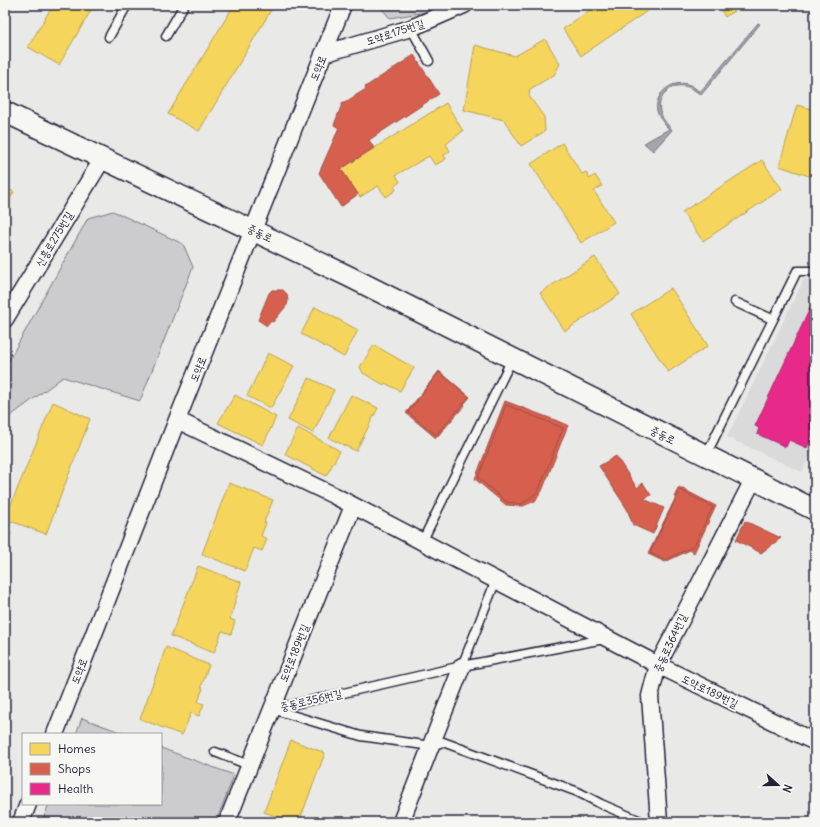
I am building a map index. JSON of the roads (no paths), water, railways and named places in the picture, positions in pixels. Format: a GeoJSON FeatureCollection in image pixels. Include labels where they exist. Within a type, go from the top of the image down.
{"type":"FeatureCollection","features":[{"type":"Feature","properties":{"kind":"street","name":"도약로"},"geometry":{"type":"LineString","coordinates":[[55,733],[177,420],[343,5]]}},
{"type":"Feature","properties":{"kind":"street","name":"도약로175번길"},"geometry":{"type":"LineString","coordinates":[[323,54],[411,28],[464,5]]}},
{"type":"Feature","properties":{"kind":"street","name":"중동로"},"geometry":{"type":"LineString","coordinates":[[5,112],[254,230],[752,480],[815,510]]}},
{"type":"Feature","properties":{"kind":"street","name":"신흥로275번길"},"geometry":{"type":"LineString","coordinates":[[5,319],[103,158]]}},
{"type":"Feature","properties":{"kind":"street","name":"도약로189번길"},"geometry":{"type":"LineString","coordinates":[[177,420],[353,506],[658,665],[815,742]]}},
{"type":"Feature","properties":{"kind":"street","name":"중동로364번길"},"geometry":{"type":"LineString","coordinates":[[659,822],[650,696],[658,665],[752,480]]}},
{"type":"Feature","properties":{"kind":"street","name":"도약로189번길"},"geometry":{"type":"LineString","coordinates":[[227,822],[353,506]]}},
{"type":"Feature","properties":{"kind":"street"},"geometry":{"type":"LineString","coordinates":[[401,822],[462,666]]}},
{"type":"Feature","properties":{"kind":"street"},"geometry":{"type":"LineString","coordinates":[[20,822],[28,805]]}},
{"type":"Feature","properties":{"kind":"lane"},"geometry":{"type":"LineString","coordinates":[[109,37],[127,5]]}},
{"type":"Feature","properties":{"kind":"lane"},"geometry":{"type":"LineString","coordinates":[[166,36],[184,5]]}},
{"type":"Feature","properties":{"kind":"lane"},"geometry":{"type":"LineString","coordinates":[[411,28],[429,61]]}},
{"type":"Feature","properties":{"kind":"lane"},"geometry":{"type":"LineString","coordinates":[[705,456],[797,271],[815,271]]}},
{"type":"Feature","properties":{"kind":"lane"},"geometry":{"type":"LineString","coordinates":[[735,302],[772,319]]}},
{"type":"Feature","properties":{"kind":"lane"},"geometry":{"type":"LineString","coordinates":[[422,542],[512,359]]}},
{"type":"Feature","properties":{"kind":"lane"},"geometry":{"type":"LineString","coordinates":[[462,666],[496,580]]}},
{"type":"Feature","properties":{"kind":"lane"},"geometry":{"type":"LineString","coordinates":[[462,666],[606,638]]}},
{"type":"Feature","properties":{"kind":"lane","name":"중동로356번길"},"geometry":{"type":"LineString","coordinates":[[272,709],[462,666]]}},
{"type":"Feature","properties":{"kind":"lane","name":"중동로356번길"},"geometry":{"type":"LineString","coordinates":[[272,709],[361,736],[431,746]]}},
{"type":"Feature","properties":{"kind":"lane"},"geometry":{"type":"LineString","coordinates":[[431,746],[443,742],[578,792],[601,804],[643,822]]}},
{"type":"Feature","properties":{"kind":"lane"},"geometry":{"type":"LineString","coordinates":[[215,752],[249,765]]}}]}
